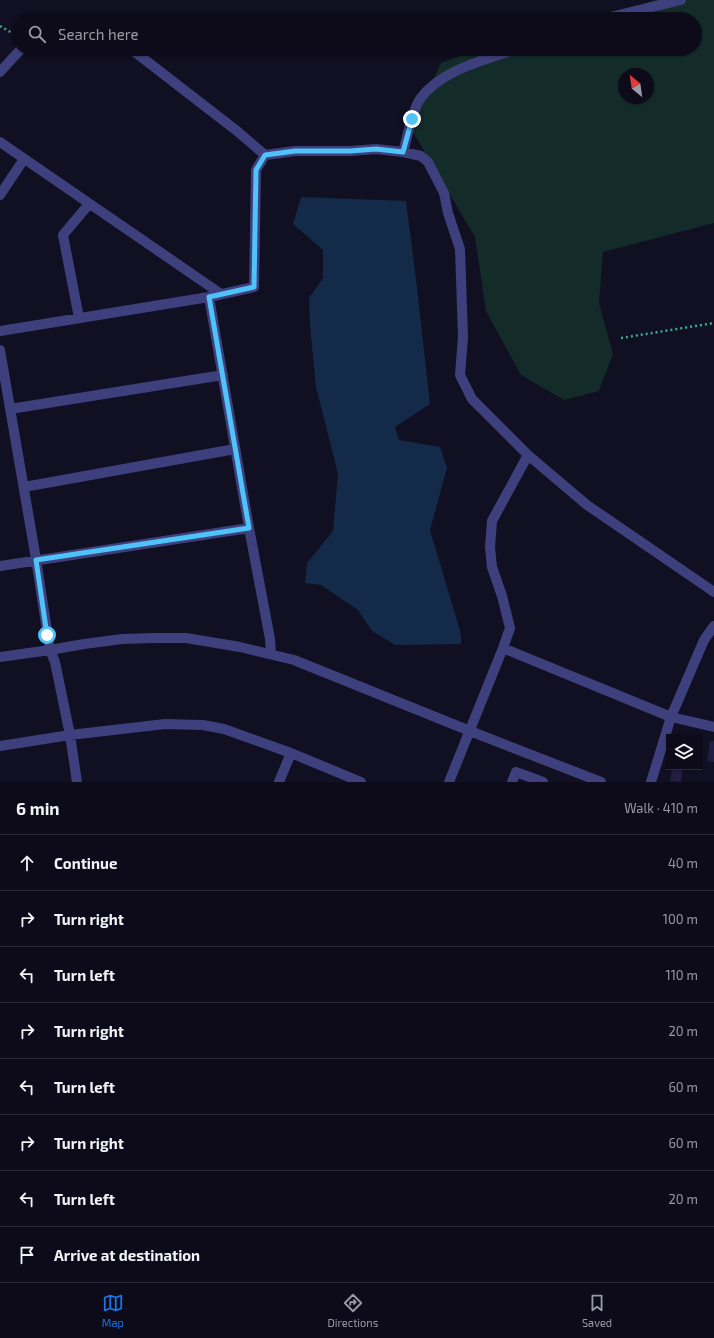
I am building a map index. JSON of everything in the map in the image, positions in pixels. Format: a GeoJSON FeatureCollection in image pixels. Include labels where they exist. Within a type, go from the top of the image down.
{"type":"FeatureCollection","features":[{"type":"Feature","properties":{"kind":"street"},"geometry":{"type":"LineString","coordinates":[[626,12],[681,0]]}},
{"type":"Feature","properties":{"kind":"street"},"geometry":{"type":"LineString","coordinates":[[0,72],[15,56]]}},
{"type":"Feature","properties":{"kind":"street"},"geometry":{"type":"LineString","coordinates":[[140,56],[237,131],[265,155],[295,151],[350,151],[376,149],[421,156],[428,162],[433,169],[444,193],[448,213],[460,249],[462,337],[460,375],[472,399],[528,455],[587,505],[714,592]]}},
{"type":"Feature","properties":{"kind":"street"},"geometry":{"type":"LineString","coordinates":[[403,152],[412,119],[420,100],[438,80],[474,63],[495,56]]}},
{"type":"Feature","properties":{"kind":"street"},"geometry":{"type":"LineString","coordinates":[[0,142],[221,294]]}},
{"type":"Feature","properties":{"kind":"street"},"geometry":{"type":"LineString","coordinates":[[0,331],[209,297],[254,287],[256,170],[265,155]]}},
{"type":"Feature","properties":{"kind":"street"},"geometry":{"type":"LineString","coordinates":[[0,195],[24,159]]}},
{"type":"Feature","properties":{"kind":"street"},"geometry":{"type":"LineString","coordinates":[[79,318],[63,235],[89,204]]}},
{"type":"Feature","properties":{"kind":"street"},"geometry":{"type":"LineString","coordinates":[[209,297],[270,639],[271,654]]}},
{"type":"Feature","properties":{"kind":"street"},"geometry":{"type":"LineString","coordinates":[[0,350],[50,650],[55,662],[70,735],[76,782]]}},
{"type":"Feature","properties":{"kind":"street"},"geometry":{"type":"LineString","coordinates":[[10,409],[223,375]]}},
{"type":"Feature","properties":{"kind":"street"},"geometry":{"type":"LineString","coordinates":[[24,487],[235,449]]}},
{"type":"Feature","properties":{"kind":"street"},"geometry":{"type":"LineString","coordinates":[[449,782],[510,628],[502,596],[492,568],[490,547],[492,521],[528,455]]}},
{"type":"Feature","properties":{"kind":"street"},"geometry":{"type":"LineString","coordinates":[[0,566],[249,528]]}},
{"type":"Feature","properties":{"kind":"street"},"geometry":{"type":"LineString","coordinates":[[651,782],[671,717],[704,640],[714,626]]}},
{"type":"Feature","properties":{"kind":"street"},"geometry":{"type":"LineString","coordinates":[[0,657],[122,639],[186,638],[240,647],[294,660],[601,782]]}},
{"type":"Feature","properties":{"kind":"street"},"geometry":{"type":"LineString","coordinates":[[503,648],[671,717],[714,727]]}},
{"type":"Feature","properties":{"kind":"street"},"geometry":{"type":"LineString","coordinates":[[0,746],[70,735],[165,724],[203,725],[224,729],[291,753],[361,782]]}},
{"type":"Feature","properties":{"kind":"street"},"geometry":{"type":"LineString","coordinates":[[279,782],[291,753]]}},
{"type":"Feature","properties":{"kind":"street"},"geometry":{"type":"LineString","coordinates":[[512,782],[516,772],[543,782]]}},
{"type":"Feature","properties":{"kind":"path"},"geometry":{"type":"LineString","coordinates":[[0,26],[12,34]]}},
{"type":"Feature","properties":{"kind":"path"},"geometry":{"type":"LineString","coordinates":[[621,338],[714,323]]}},
{"type":"Feature","properties":{"kind":"green space"},"geometry":{"type":"Polygon","coordinates":[[[655,0],[714,0],[714,223],[603,252],[599,303],[613,354],[599,391],[564,400],[521,375],[486,311],[475,237],[410,127],[441,63],[460,56],[702,56],[702,12],[617,12],[655,0]]]}},
{"type":"Feature","properties":{"kind":"water"},"geometry":{"type":"Polygon","coordinates":[[[301,197],[406,201],[430,404],[395,427],[399,440],[440,447],[447,468],[430,530],[461,634],[461,644],[395,645],[372,631],[358,610],[321,585],[305,583],[307,563],[333,531],[338,474],[316,387],[310,325],[309,298],[323,278],[323,250],[293,224],[301,197]]]}},
{"type":"Feature","properties":{"kind":"building"},"geometry":{"type":"Polygon","coordinates":[[[710,741],[714,741],[714,762],[707,761],[710,741]]]}},
{"type":"Feature","properties":{"kind":"building"},"geometry":{"type":"Polygon","coordinates":[[[672,770],[683,770],[681,782],[670,781],[672,770]]]}},
{"type":"Feature","properties":{"kind":"route"},"geometry":{"type":"LineString","coordinates":[[47,635],[36,560],[249,528],[209,297],[254,287],[256,170],[265,155],[295,151],[350,151],[376,149],[403,152],[412,119]]}}]}
